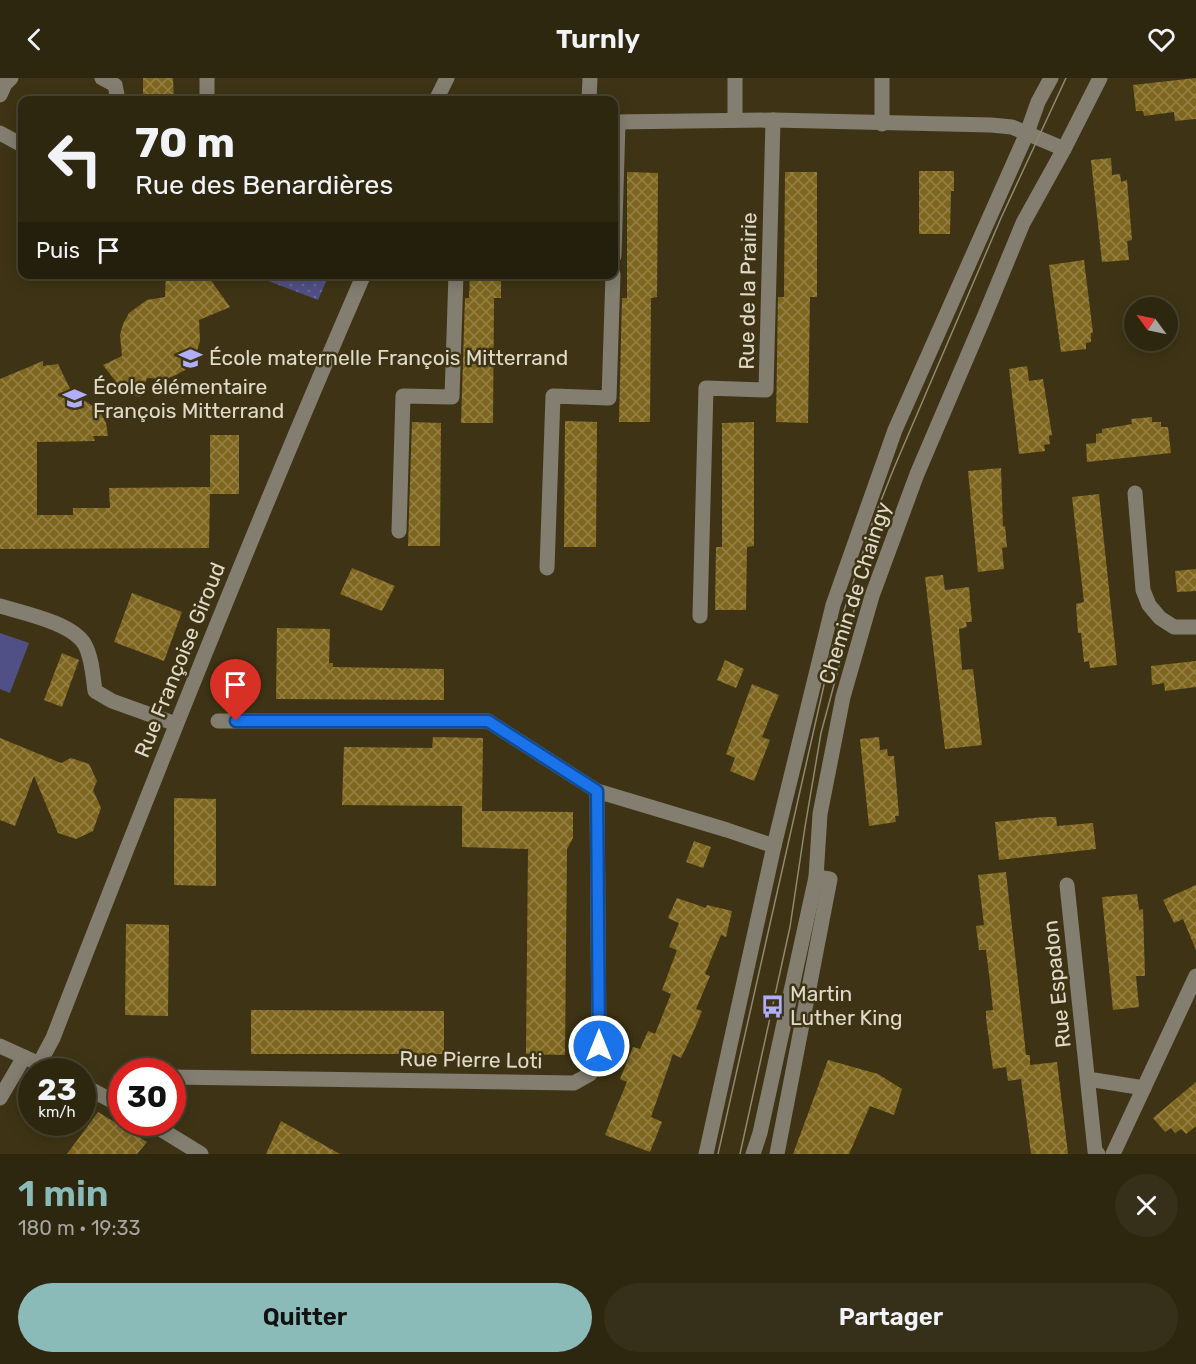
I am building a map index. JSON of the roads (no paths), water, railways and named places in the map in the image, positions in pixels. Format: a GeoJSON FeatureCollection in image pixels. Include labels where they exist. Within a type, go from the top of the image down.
{"type":"FeatureCollection","features":[{"type":"Feature","properties":{"kind":"street"},"geometry":{"type":"LineString","coordinates":[[0,95],[11,78]]}},
{"type":"Feature","properties":{"kind":"street"},"geometry":{"type":"LineString","coordinates":[[102,78],[115,85],[117,96]]}},
{"type":"Feature","properties":{"kind":"street"},"geometry":{"type":"LineString","coordinates":[[207,78],[207,96]]}},
{"type":"Feature","properties":{"kind":"street"},"geometry":{"type":"LineString","coordinates":[[438,96],[447,78]]}},
{"type":"Feature","properties":{"kind":"street"},"geometry":{"type":"LineString","coordinates":[[589,96],[590,78]]}},
{"type":"Feature","properties":{"kind":"street"},"geometry":{"type":"LineString","coordinates":[[735,78],[735,120]]}},
{"type":"Feature","properties":{"kind":"street"},"geometry":{"type":"LineString","coordinates":[[882,78],[882,124]]}},
{"type":"Feature","properties":{"kind":"street","name":"Chemin de Chaingy"},"geometry":{"type":"LineString","coordinates":[[706,1154],[774,846],[813,678],[833,605],[895,430],[1027,133],[1038,102],[1051,78]]}},
{"type":"Feature","properties":{"kind":"street","name":"Chemin de Chaingy"},"geometry":{"type":"LineString","coordinates":[[753,1154],[816,877],[820,814],[843,697],[872,596],[917,474],[1023,223],[1100,78]]}},
{"type":"Feature","properties":{"kind":"street"},"geometry":{"type":"LineString","coordinates":[[618,122],[773,120],[991,125],[1012,128],[1064,149]]}},
{"type":"Feature","properties":{"kind":"street","name":"Rue de la Prairie"},"geometry":{"type":"LineString","coordinates":[[700,616],[706,388],[766,390],[773,120]]}},
{"type":"Feature","properties":{"kind":"street"},"geometry":{"type":"LineString","coordinates":[[0,133],[18,143]]}},
{"type":"Feature","properties":{"kind":"street","name":"Rue Françoise Giroud"},"geometry":{"type":"LineString","coordinates":[[42,1058],[53,1038],[176,724],[362,279]]}},
{"type":"Feature","properties":{"kind":"street"},"geometry":{"type":"LineString","coordinates":[[399,531],[403,396],[452,398],[456,279]]}},
{"type":"Feature","properties":{"kind":"street"},"geometry":{"type":"LineString","coordinates":[[547,568],[553,396],[609,398],[613,279]]}},
{"type":"Feature","properties":{"kind":"street"},"geometry":{"type":"LineString","coordinates":[[1136,493],[1143,590],[1149,605],[1160,618],[1174,627],[1196,627]]}},
{"type":"Feature","properties":{"kind":"street"},"geometry":{"type":"LineString","coordinates":[[0,606],[66,628],[85,644],[92,668],[95,691],[112,700],[176,724]]}},
{"type":"Feature","properties":{"kind":"street"},"geometry":{"type":"LineString","coordinates":[[218,721],[488,721],[597,791],[774,846]]}},
{"type":"Feature","properties":{"kind":"street","name":"Rue Pierre Loti"},"geometry":{"type":"LineString","coordinates":[[186,1077],[574,1083],[590,1074],[599,1046],[597,791]]}},
{"type":"Feature","properties":{"kind":"street"},"geometry":{"type":"LineString","coordinates":[[777,1154],[830,879],[816,877]]}},
{"type":"Feature","properties":{"kind":"street","name":"Rue Espadon"},"geometry":{"type":"LineString","coordinates":[[1068,885],[1095,1151],[1098,1154]]}},
{"type":"Feature","properties":{"kind":"street"},"geometry":{"type":"LineString","coordinates":[[1113,1154],[1196,976]]}},
{"type":"Feature","properties":{"kind":"street"},"geometry":{"type":"LineString","coordinates":[[0,1046],[24,1057],[0,1098]]}},
{"type":"Feature","properties":{"kind":"street"},"geometry":{"type":"LineString","coordinates":[[1088,1079],[1144,1088]]}},
{"type":"Feature","properties":{"kind":"street"},"geometry":{"type":"LineString","coordinates":[[171,1136],[201,1154]]}},
{"type":"Feature","properties":{"kind":"tram line"},"geometry":{"type":"LineString","coordinates":[[718,1154],[833,645],[874,518],[1001,218],[1066,78]]}},
{"type":"Feature","properties":{"kind":"tram line"},"geometry":{"type":"LineString","coordinates":[[740,1154],[790,927],[821,733],[860,588]]}},
{"type":"Feature","properties":{"kind":"place","name":"École maternelle François Mitterrand"},"geometry":{"type":"Point","coordinates":[191,358]}},
{"type":"Feature","properties":{"kind":"place","name":"École élémentaire François Mitterrand"},"geometry":{"type":"Point","coordinates":[75,399]}},
{"type":"Feature","properties":{"kind":"place","name":"Martin Luther King"},"geometry":{"type":"Point","coordinates":[772,1006]}}]}
